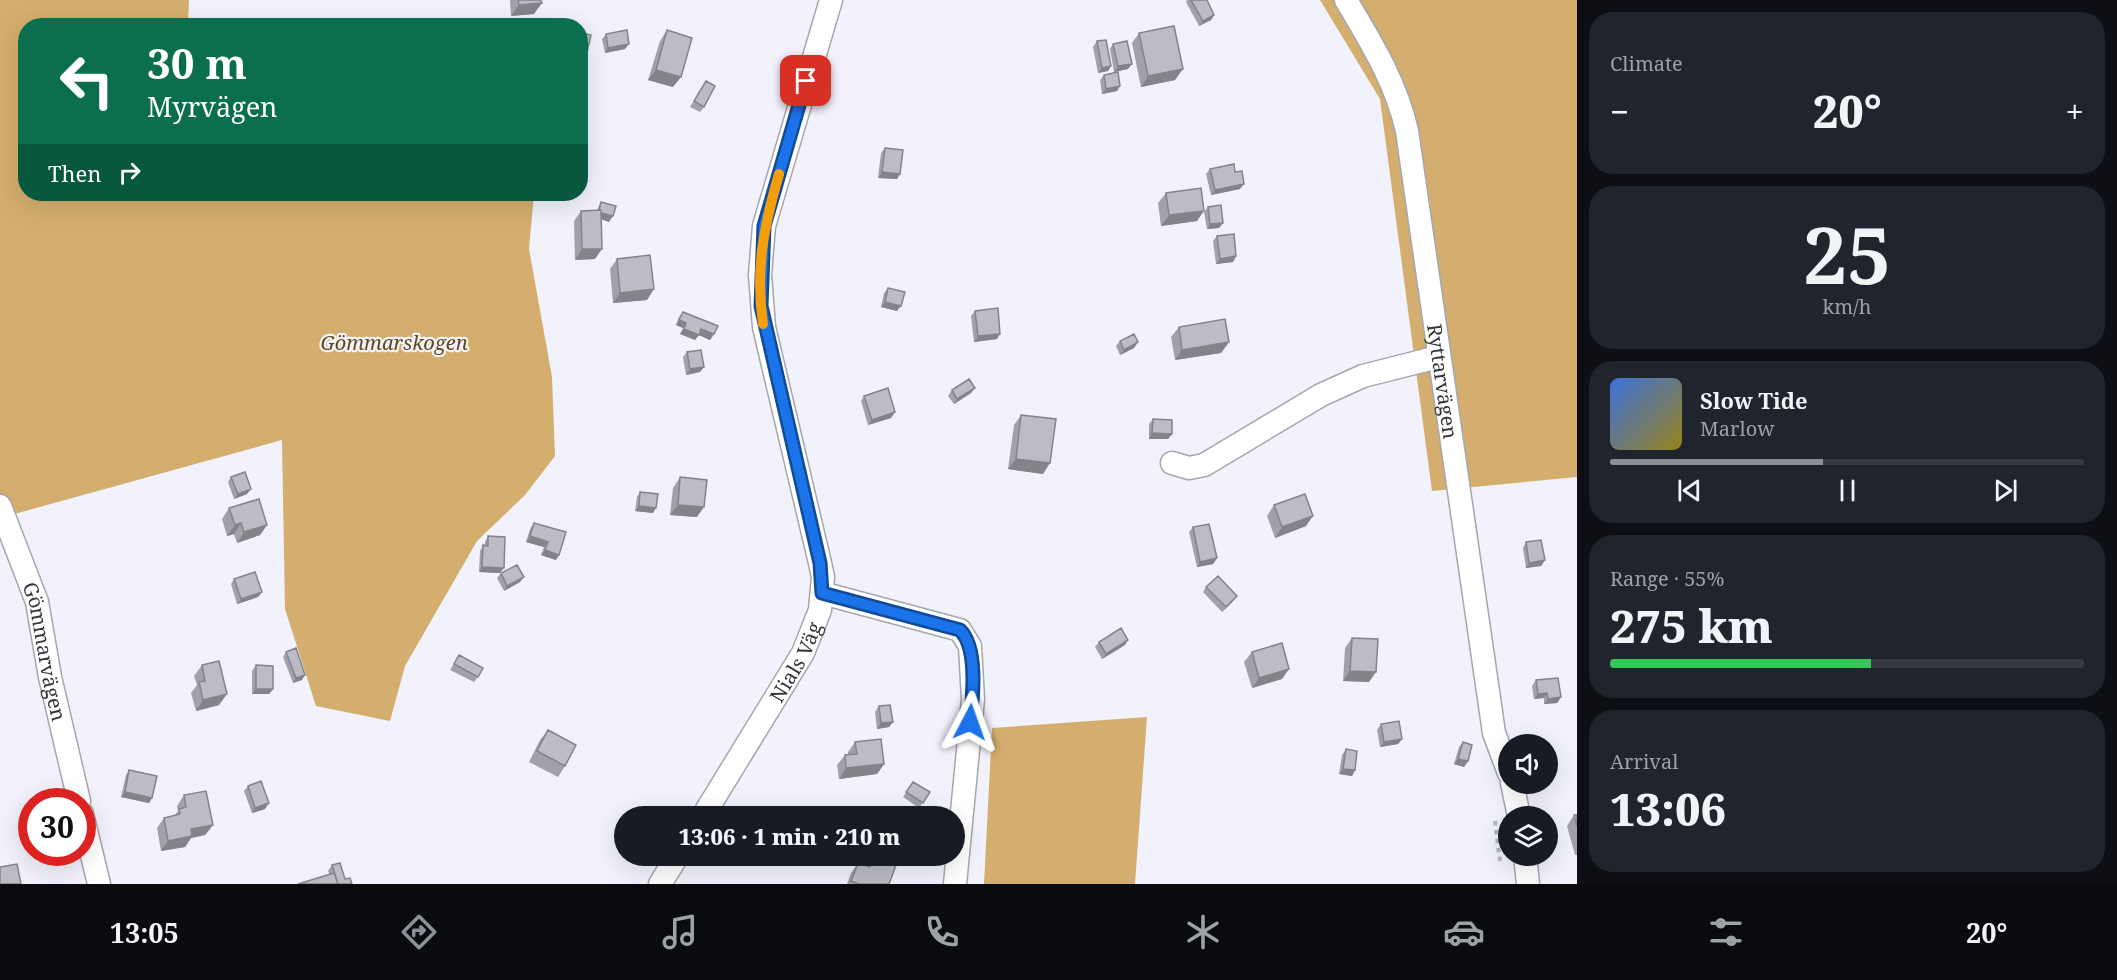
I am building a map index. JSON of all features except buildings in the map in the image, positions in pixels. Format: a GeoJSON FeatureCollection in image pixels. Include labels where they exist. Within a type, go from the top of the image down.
{"type":"FeatureCollection","features":[{"type":"Feature","properties":{"kind":"street","name":"Ryttarvägen"},"geometry":{"type":"LineString","coordinates":[[1346,0],[1384,67],[1401,103],[1418,196],[1438,357],[1494,733],[1498,744]]}},
{"type":"Feature","properties":{"kind":"street","name":"Nials Väg"},"geometry":{"type":"LineString","coordinates":[[708,806],[803,653],[820,610],[822,593],[820,563],[764,327],[760,275],[764,226],[829,2]]}},
{"type":"Feature","properties":{"kind":"street"},"geometry":{"type":"LineString","coordinates":[[1172,463],[1189,468],[1204,465],[1321,395],[1363,376],[1438,357]]}},
{"type":"Feature","properties":{"kind":"street","name":"Gömmarvägen"},"geometry":{"type":"LineString","coordinates":[[0,506],[37,602],[50,677],[77,788]]}},
{"type":"Feature","properties":{"kind":"street"},"geometry":{"type":"LineString","coordinates":[[822,593],[960,630],[970,646],[973,699],[955,884]]}},
{"type":"Feature","properties":{"kind":"street"},"geometry":{"type":"LineString","coordinates":[[95,866],[99,884]]}},
{"type":"Feature","properties":{"kind":"street"},"geometry":{"type":"LineString","coordinates":[[660,884],[671,866]]}},
{"type":"Feature","properties":{"kind":"street"},"geometry":{"type":"LineString","coordinates":[[1526,866],[1528,884]]}},
{"type":"Feature","properties":{"kind":"green space","name":"Gömmarskogen"},"geometry":{"type":"Polygon","coordinates":[[[0,0],[189,0],[188,18],[18,18],[18,201],[533,201],[529,249],[552,377],[555,456],[525,495],[477,541],[405,666],[390,721],[316,706],[285,609],[282,440],[0,518],[0,0]]]}},
{"type":"Feature","properties":{"kind":"green space"},"geometry":{"type":"Polygon","coordinates":[[[1320,0],[1577,0],[1577,477],[1432,491],[1380,99],[1320,0]]]}},
{"type":"Feature","properties":{"kind":"green space"},"geometry":{"type":"Polygon","coordinates":[[[1147,717],[1135,884],[984,884],[992,728],[1147,717]]]}},
{"type":"Feature","properties":{"kind":"slow traffic"},"geometry":{"type":"LineString","coordinates":[[763,324],[760,291],[761,249],[764,226],[779,174]]}},
{"type":"Feature","properties":{"kind":"route"},"geometry":{"type":"LineString","coordinates":[[806,81],[764,226],[760,275],[764,327],[820,563],[823,577],[822,593],[960,630],[970,646],[973,699],[970,722]]}}]}
